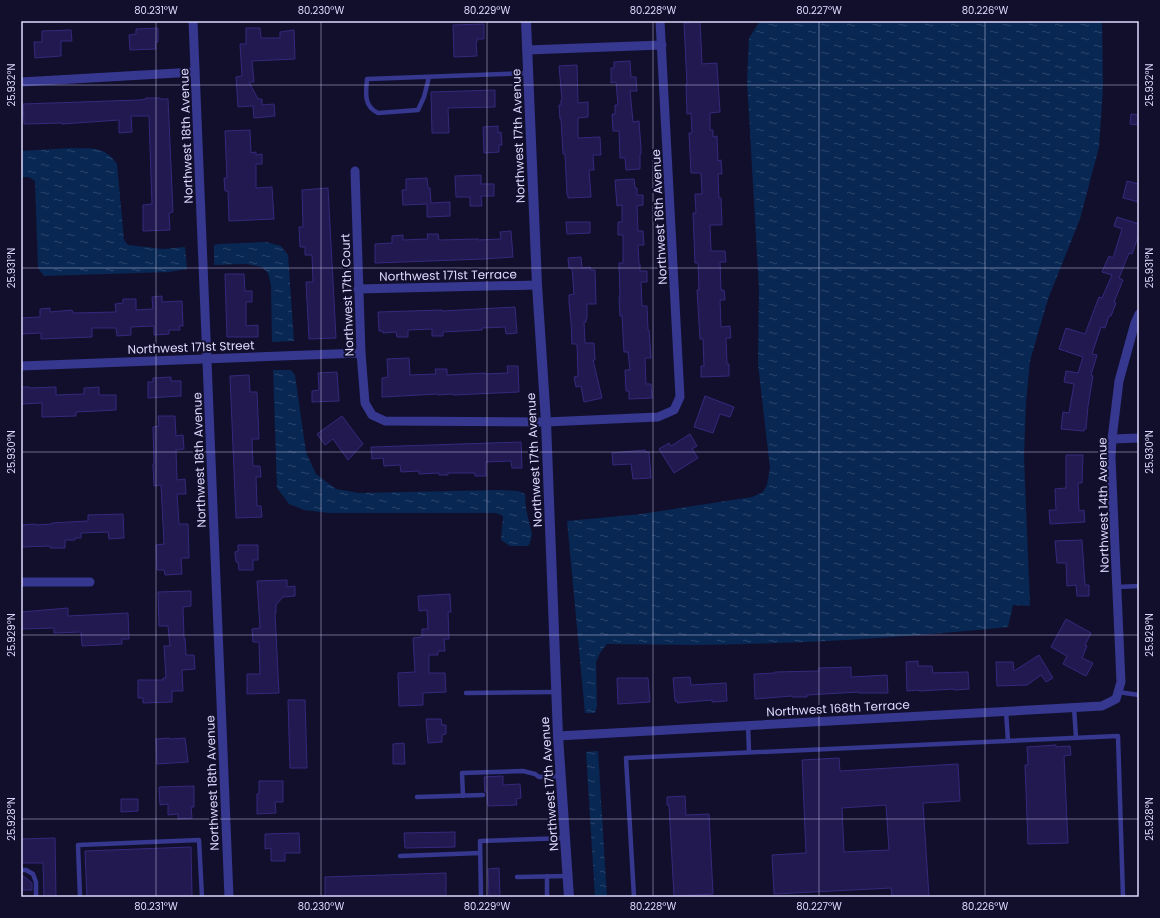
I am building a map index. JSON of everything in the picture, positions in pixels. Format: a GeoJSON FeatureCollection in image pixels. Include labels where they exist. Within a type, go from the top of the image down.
{"type":"FeatureCollection","features":[{"type":"Feature","properties":{"kind":"street","name":"Northwest 18th Avenue"},"geometry":{"type":"LineString","coordinates":[[193,21],[229,897]]}},
{"type":"Feature","properties":{"kind":"street","name":"Northwest 17th Avenue"},"geometry":{"type":"LineString","coordinates":[[526,21],[537,285],[546,422],[558,736],[569,897]]}},
{"type":"Feature","properties":{"kind":"street","name":"Northwest 16th Avenue"},"geometry":{"type":"LineString","coordinates":[[546,422],[658,417],[674,410],[680,397],[660,21]]}},
{"type":"Feature","properties":{"kind":"street"},"geometry":{"type":"LineString","coordinates":[[527,50],[662,45]]}},
{"type":"Feature","properties":{"kind":"street"},"geometry":{"type":"LineString","coordinates":[[21,82],[195,72]]}},
{"type":"Feature","properties":{"kind":"street","name":"Northwest 17th Court"},"geometry":{"type":"LineString","coordinates":[[355,171],[361,353],[365,403],[372,415],[385,421],[546,422]]}},
{"type":"Feature","properties":{"kind":"street","name":"Northwest 171st Terrace"},"geometry":{"type":"LineString","coordinates":[[358,289],[537,285]]}},
{"type":"Feature","properties":{"kind":"street","name":"Northwest 14th Avenue"},"geometry":{"type":"LineString","coordinates":[[1117,695],[1121,682],[1112,480],[1112,439],[1119,380],[1135,323],[1139,314]]}},
{"type":"Feature","properties":{"kind":"street","name":"Northwest 171st Street"},"geometry":{"type":"LineString","coordinates":[[21,366],[361,353]]}},
{"type":"Feature","properties":{"kind":"street"},"geometry":{"type":"LineString","coordinates":[[1112,439],[1139,438]]}},
{"type":"Feature","properties":{"kind":"street"},"geometry":{"type":"LineString","coordinates":[[21,582],[90,582]]}},
{"type":"Feature","properties":{"kind":"street","name":"Northwest 168th Terrace"},"geometry":{"type":"LineString","coordinates":[[558,736],[1102,706],[1117,695]]}},
{"type":"Feature","properties":{"kind":"lane"},"geometry":{"type":"LineString","coordinates":[[429,77],[424,97],[418,110],[378,112],[372,110],[368,106],[366,99],[366,79],[528,73]]}},
{"type":"Feature","properties":{"kind":"lane"},"geometry":{"type":"LineString","coordinates":[[1117,587],[1139,586]]}},
{"type":"Feature","properties":{"kind":"lane"},"geometry":{"type":"LineString","coordinates":[[466,693],[556,692]]}},
{"type":"Feature","properties":{"kind":"lane"},"geometry":{"type":"LineString","coordinates":[[1117,695],[1139,695]]}},
{"type":"Feature","properties":{"kind":"lane"},"geometry":{"type":"LineString","coordinates":[[1074,707],[1076,738]]}},
{"type":"Feature","properties":{"kind":"lane"},"geometry":{"type":"LineString","coordinates":[[1006,711],[1008,741]]}},
{"type":"Feature","properties":{"kind":"lane"},"geometry":{"type":"LineString","coordinates":[[748,725],[749,752]]}},
{"type":"Feature","properties":{"kind":"lane"},"geometry":{"type":"LineString","coordinates":[[634,897],[626,758],[1118,736],[1123,897]]}},
{"type":"Feature","properties":{"kind":"lane"},"geometry":{"type":"LineString","coordinates":[[463,796],[462,773],[523,771],[535,774],[539,777],[561,776]]}},
{"type":"Feature","properties":{"kind":"lane"},"geometry":{"type":"LineString","coordinates":[[417,797],[483,795]]}},
{"type":"Feature","properties":{"kind":"lane"},"geometry":{"type":"LineString","coordinates":[[481,897],[480,841],[565,838]]}},
{"type":"Feature","properties":{"kind":"lane"},"geometry":{"type":"LineString","coordinates":[[80,897],[78,845],[199,840],[202,897]]}},
{"type":"Feature","properties":{"kind":"lane"},"geometry":{"type":"LineString","coordinates":[[400,856],[480,854]]}},
{"type":"Feature","properties":{"kind":"lane"},"geometry":{"type":"LineString","coordinates":[[21,870],[26,870],[33,874],[36,882],[36,897]]}},
{"type":"Feature","properties":{"kind":"lane"},"geometry":{"type":"LineString","coordinates":[[547,876],[547,897]]}},
{"type":"Feature","properties":{"kind":"lane"},"geometry":{"type":"LineString","coordinates":[[517,877],[568,876]]}},
{"type":"Feature","properties":{"kind":"water"},"geometry":{"type":"Polygon","coordinates":[[[760,21],[1102,21],[1103,88],[1099,147],[1080,219],[1048,299],[1030,361],[1026,403],[1024,456],[1030,606],[1013,605],[1008,627],[969,631],[850,640],[771,643],[692,645],[607,644],[600,653],[596,662],[597,706],[595,713],[585,713],[567,521],[641,514],[752,497],[763,492],[767,485],[770,468],[758,364],[759,289],[747,80],[749,38],[760,21]]]}},
{"type":"Feature","properties":{"kind":"water"},"geometry":{"type":"Polygon","coordinates":[[[71,148],[97,149],[107,154],[117,164],[124,240],[128,245],[163,249],[185,247],[187,269],[169,272],[44,276],[38,268],[35,181],[29,177],[21,177],[21,151],[71,148]]]}},
{"type":"Feature","properties":{"kind":"water"},"geometry":{"type":"Polygon","coordinates":[[[266,242],[281,246],[288,255],[294,341],[272,342],[271,285],[268,273],[262,267],[246,264],[214,265],[214,245],[266,242]]]}},
{"type":"Feature","properties":{"kind":"water"},"geometry":{"type":"Polygon","coordinates":[[[273,370],[291,370],[295,375],[306,452],[316,474],[336,489],[359,493],[498,490],[518,491],[525,494],[526,509],[532,534],[528,546],[510,546],[501,540],[503,516],[496,513],[329,513],[304,510],[289,504],[277,488],[273,370]]]}},
{"type":"Feature","properties":{"kind":"water"},"geometry":{"type":"Polygon","coordinates":[[[598,751],[607,897],[595,897],[586,752],[598,751]]]}},
{"type":"Feature","properties":{"kind":"building"},"geometry":{"type":"Polygon","coordinates":[[[689,21],[700,21],[702,64],[717,63],[720,112],[710,113],[710,130],[713,130],[713,137],[717,136],[718,161],[721,160],[722,174],[718,174],[722,225],[710,225],[711,251],[725,251],[726,262],[720,262],[721,290],[724,290],[725,300],[720,300],[721,327],[730,326],[731,338],[726,338],[729,376],[701,377],[701,366],[704,366],[703,339],[700,339],[697,290],[699,290],[698,263],[695,263],[693,213],[696,213],[695,194],[702,194],[701,173],[691,173],[689,133],[692,133],[691,113],[687,114],[684,23],[689,23],[689,21]]]}},
{"type":"Feature","properties":{"kind":"building"},"geometry":{"type":"Polygon","coordinates":[[[484,24],[484,39],[477,39],[476,42],[477,56],[454,57],[453,25],[484,24]]]}},
{"type":"Feature","properties":{"kind":"building"},"geometry":{"type":"Polygon","coordinates":[[[158,28],[158,42],[155,42],[156,49],[130,50],[129,35],[136,34],[136,29],[158,28]]]}},
{"type":"Feature","properties":{"kind":"building"},"geometry":{"type":"Polygon","coordinates":[[[246,28],[260,28],[261,38],[280,38],[280,32],[294,30],[295,59],[252,61],[254,82],[249,82],[258,99],[262,99],[262,105],[274,104],[275,116],[254,118],[253,106],[238,107],[236,77],[242,76],[240,44],[246,44],[246,28]]]}},
{"type":"Feature","properties":{"kind":"building"},"geometry":{"type":"Polygon","coordinates":[[[71,30],[72,41],[61,41],[61,56],[35,58],[34,42],[42,42],[42,31],[71,30]]]}},
{"type":"Feature","properties":{"kind":"building"},"geometry":{"type":"Polygon","coordinates":[[[630,61],[631,77],[636,77],[637,91],[630,91],[633,122],[639,121],[641,154],[640,169],[626,170],[625,158],[620,158],[619,131],[613,131],[612,114],[615,114],[615,105],[618,105],[616,82],[611,83],[611,68],[614,68],[614,62],[630,61]]]}},
{"type":"Feature","properties":{"kind":"building"},"geometry":{"type":"Polygon","coordinates":[[[577,65],[578,103],[588,102],[588,117],[578,118],[578,138],[600,137],[601,155],[593,155],[594,170],[589,170],[591,197],[568,198],[565,154],[563,154],[559,105],[561,105],[562,100],[559,66],[577,65]]]}},
{"type":"Feature","properties":{"kind":"building"},"geometry":{"type":"Polygon","coordinates":[[[495,90],[495,107],[448,108],[449,133],[432,133],[431,92],[495,90]]]}},
{"type":"Feature","properties":{"kind":"building"},"geometry":{"type":"Polygon","coordinates":[[[146,98],[168,99],[173,212],[169,213],[170,230],[143,231],[143,205],[152,204],[149,116],[131,116],[132,132],[119,133],[119,120],[62,124],[24,124],[23,104],[139,100],[146,98]]]}},
{"type":"Feature","properties":{"kind":"building"},"geometry":{"type":"Polygon","coordinates":[[[1131,114],[1139,115],[1139,125],[1130,124],[1131,114]]]}},
{"type":"Feature","properties":{"kind":"building"},"geometry":{"type":"Polygon","coordinates":[[[498,126],[498,133],[501,132],[502,145],[499,145],[499,152],[484,153],[483,127],[498,126]]]}},
{"type":"Feature","properties":{"kind":"building"},"geometry":{"type":"Polygon","coordinates":[[[250,130],[251,153],[256,152],[256,155],[262,154],[262,164],[256,164],[256,188],[272,187],[274,219],[229,221],[228,191],[225,191],[224,178],[227,178],[225,131],[250,130]]]}},
{"type":"Feature","properties":{"kind":"building"},"geometry":{"type":"Polygon","coordinates":[[[481,175],[481,184],[494,184],[494,196],[481,196],[482,206],[470,206],[470,197],[456,197],[455,176],[481,175]]]}},
{"type":"Feature","properties":{"kind":"building"},"geometry":{"type":"Polygon","coordinates":[[[427,178],[428,188],[430,188],[431,203],[450,202],[450,216],[427,217],[427,204],[403,205],[402,190],[406,190],[406,179],[427,178]]]}},
{"type":"Feature","properties":{"kind":"building"},"geometry":{"type":"Polygon","coordinates":[[[634,179],[635,188],[637,188],[637,195],[643,195],[643,205],[637,206],[638,231],[643,231],[644,245],[638,245],[640,271],[647,271],[647,282],[641,282],[642,306],[647,306],[651,358],[645,358],[646,384],[651,384],[652,398],[629,399],[629,391],[626,391],[625,370],[630,370],[628,352],[624,352],[622,316],[620,316],[619,297],[619,263],[623,263],[623,235],[618,235],[618,222],[622,222],[622,205],[617,206],[615,180],[634,179]]]}},
{"type":"Feature","properties":{"kind":"building"},"geometry":{"type":"Polygon","coordinates":[[[1127,181],[1139,184],[1139,202],[1123,198],[1127,181]]]}},
{"type":"Feature","properties":{"kind":"building"},"geometry":{"type":"Polygon","coordinates":[[[328,188],[336,338],[309,339],[306,282],[313,282],[312,255],[305,255],[305,247],[300,247],[299,227],[303,227],[302,190],[328,188]]]}},
{"type":"Feature","properties":{"kind":"building"},"geometry":{"type":"Polygon","coordinates":[[[1117,217],[1139,224],[1139,234],[1132,254],[1129,253],[1119,278],[1123,280],[1114,302],[1116,303],[1111,316],[1109,316],[1105,328],[1101,327],[1092,354],[1097,355],[1091,375],[1093,376],[1086,429],[1084,429],[1084,431],[1061,429],[1063,412],[1069,413],[1074,384],[1064,382],[1066,371],[1078,373],[1083,357],[1059,349],[1066,328],[1085,334],[1099,297],[1102,298],[1112,275],[1102,272],[1109,256],[1113,258],[1122,229],[1114,226],[1117,217]]]}},
{"type":"Feature","properties":{"kind":"building"},"geometry":{"type":"Polygon","coordinates":[[[566,222],[590,222],[590,233],[567,234],[566,222]]]}},
{"type":"Feature","properties":{"kind":"building"},"geometry":{"type":"Polygon","coordinates":[[[511,231],[513,257],[375,263],[375,244],[392,243],[392,236],[403,235],[403,240],[428,239],[427,234],[438,234],[439,240],[478,240],[501,239],[500,232],[511,231]]]}},
{"type":"Feature","properties":{"kind":"building"},"geometry":{"type":"Polygon","coordinates":[[[581,257],[582,268],[590,267],[591,270],[595,270],[596,304],[587,304],[587,319],[586,322],[584,322],[585,343],[594,343],[595,360],[593,360],[602,398],[584,402],[581,386],[576,387],[574,377],[578,376],[577,344],[572,344],[569,295],[574,294],[572,268],[569,268],[568,258],[581,257]]]}},
{"type":"Feature","properties":{"kind":"building"},"geometry":{"type":"Polygon","coordinates":[[[225,274],[244,274],[245,291],[252,291],[252,302],[246,302],[246,326],[258,325],[258,337],[227,337],[225,274]]]}},
{"type":"Feature","properties":{"kind":"building"},"geometry":{"type":"Polygon","coordinates":[[[162,296],[162,302],[182,301],[183,326],[179,326],[180,330],[169,330],[169,334],[154,335],[154,326],[131,327],[131,335],[117,336],[116,328],[92,328],[92,337],[41,339],[41,333],[21,334],[21,318],[40,317],[40,309],[50,308],[50,312],[72,310],[73,313],[116,312],[115,304],[123,303],[123,299],[136,299],[136,310],[153,309],[152,297],[162,296]]]}},
{"type":"Feature","properties":{"kind":"building"},"geometry":{"type":"Polygon","coordinates":[[[515,307],[517,333],[506,334],[505,327],[443,332],[443,336],[432,336],[432,329],[408,330],[408,337],[397,337],[396,332],[383,333],[383,331],[379,331],[378,312],[442,311],[515,307]]]}},
{"type":"Feature","properties":{"kind":"building"},"geometry":{"type":"Polygon","coordinates":[[[409,358],[410,375],[436,374],[435,369],[447,369],[447,375],[508,373],[507,366],[518,366],[519,392],[382,397],[382,378],[388,377],[387,359],[409,358]]]}},
{"type":"Feature","properties":{"kind":"building"},"geometry":{"type":"Polygon","coordinates":[[[337,372],[339,401],[312,402],[312,391],[319,390],[318,373],[337,372]]]}},
{"type":"Feature","properties":{"kind":"building"},"geometry":{"type":"Polygon","coordinates":[[[249,375],[250,392],[257,392],[259,439],[252,439],[253,466],[260,466],[261,477],[256,477],[257,506],[261,506],[262,517],[236,518],[230,376],[249,375]]]}},
{"type":"Feature","properties":{"kind":"building"},"geometry":{"type":"Polygon","coordinates":[[[171,377],[171,381],[181,381],[181,396],[148,398],[148,382],[153,382],[153,378],[171,377]]]}},
{"type":"Feature","properties":{"kind":"building"},"geometry":{"type":"Polygon","coordinates":[[[21,387],[56,387],[56,395],[84,394],[84,388],[99,387],[99,395],[116,395],[116,410],[76,412],[76,416],[42,417],[42,403],[21,404],[21,387]]]}},
{"type":"Feature","properties":{"kind":"building"},"geometry":{"type":"Polygon","coordinates":[[[705,396],[734,407],[730,417],[720,414],[713,433],[694,427],[705,396]]]}},
{"type":"Feature","properties":{"kind":"building"},"geometry":{"type":"Polygon","coordinates":[[[158,416],[175,416],[176,436],[183,435],[184,449],[176,450],[177,480],[185,479],[186,494],[177,494],[179,524],[188,524],[189,558],[181,558],[182,574],[165,575],[164,570],[157,570],[156,545],[164,544],[161,485],[154,486],[153,427],[159,426],[158,416]]]}},
{"type":"Feature","properties":{"kind":"building"},"geometry":{"type":"Polygon","coordinates":[[[342,416],[363,444],[348,460],[333,439],[325,445],[317,434],[342,416]]]}},
{"type":"Feature","properties":{"kind":"building"},"geometry":{"type":"Polygon","coordinates":[[[690,434],[697,446],[692,449],[698,458],[674,473],[659,449],[669,443],[671,446],[690,434]]]}},
{"type":"Feature","properties":{"kind":"building"},"geometry":{"type":"Polygon","coordinates":[[[521,442],[522,468],[512,468],[511,461],[486,462],[486,476],[475,476],[475,473],[448,473],[448,475],[439,475],[439,473],[419,474],[419,471],[401,472],[400,465],[384,466],[383,458],[372,459],[371,447],[521,442]]]}},
{"type":"Feature","properties":{"kind":"building"},"geometry":{"type":"Polygon","coordinates":[[[645,450],[645,452],[649,452],[651,478],[633,479],[631,464],[613,465],[612,453],[645,450]]]}},
{"type":"Feature","properties":{"kind":"building"},"geometry":{"type":"Polygon","coordinates":[[[1066,455],[1083,455],[1082,483],[1078,483],[1079,511],[1084,510],[1085,522],[1050,524],[1049,510],[1056,510],[1055,489],[1066,488],[1066,455]]]}},
{"type":"Feature","properties":{"kind":"building"},"geometry":{"type":"Polygon","coordinates":[[[123,514],[124,538],[109,539],[108,532],[81,533],[81,538],[75,538],[75,540],[65,540],[65,548],[50,548],[50,546],[21,547],[21,525],[88,521],[88,515],[123,514]]]}},
{"type":"Feature","properties":{"kind":"building"},"geometry":{"type":"Polygon","coordinates":[[[1082,540],[1085,585],[1089,585],[1089,596],[1077,596],[1076,585],[1067,586],[1066,563],[1057,563],[1055,541],[1082,540]]]}},
{"type":"Feature","properties":{"kind":"building"},"geometry":{"type":"Polygon","coordinates":[[[238,545],[258,545],[258,560],[253,560],[253,570],[239,570],[235,552],[238,551],[238,545]]]}},
{"type":"Feature","properties":{"kind":"building"},"geometry":{"type":"Polygon","coordinates":[[[287,580],[287,587],[295,586],[295,596],[283,597],[276,605],[275,613],[279,693],[247,694],[247,674],[260,674],[259,642],[253,642],[252,629],[260,628],[257,581],[287,580]]]}},
{"type":"Feature","properties":{"kind":"building"},"geometry":{"type":"Polygon","coordinates":[[[191,591],[191,606],[183,607],[184,639],[185,638],[186,655],[194,655],[195,669],[182,670],[183,691],[172,691],[172,702],[143,703],[143,698],[138,698],[138,680],[163,680],[163,678],[166,678],[164,646],[170,646],[168,626],[159,626],[158,592],[191,591]]]}},
{"type":"Feature","properties":{"kind":"building"},"geometry":{"type":"Polygon","coordinates":[[[450,594],[451,612],[448,612],[449,639],[444,639],[445,651],[438,651],[438,655],[429,655],[429,673],[445,673],[446,692],[423,693],[423,705],[399,706],[398,673],[415,672],[413,638],[422,637],[422,629],[428,629],[427,610],[419,611],[418,596],[450,594]]]}},
{"type":"Feature","properties":{"kind":"building"},"geometry":{"type":"Polygon","coordinates":[[[68,608],[68,616],[128,613],[129,639],[122,639],[122,644],[82,646],[81,632],[54,633],[54,628],[21,629],[21,612],[68,608]]]}},
{"type":"Feature","properties":{"kind":"building"},"geometry":{"type":"Polygon","coordinates":[[[1066,619],[1091,633],[1085,645],[1087,646],[1082,658],[1093,663],[1086,676],[1063,664],[1067,656],[1051,647],[1066,619]]]}},
{"type":"Feature","properties":{"kind":"building"},"geometry":{"type":"Polygon","coordinates":[[[1039,655],[1053,678],[1046,682],[1041,675],[1027,685],[997,686],[996,662],[1013,662],[1014,671],[1039,655]]]}},
{"type":"Feature","properties":{"kind":"building"},"geometry":{"type":"Polygon","coordinates":[[[918,661],[918,666],[932,666],[933,673],[968,672],[969,689],[907,691],[906,662],[918,661]]]}},
{"type":"Feature","properties":{"kind":"building"},"geometry":{"type":"Polygon","coordinates":[[[851,667],[851,677],[887,675],[888,693],[859,692],[807,695],[807,697],[792,696],[755,699],[754,674],[819,671],[819,668],[851,667]]]}},
{"type":"Feature","properties":{"kind":"building"},"geometry":{"type":"Polygon","coordinates":[[[690,677],[691,685],[726,683],[727,701],[712,702],[712,700],[677,703],[677,701],[675,701],[673,678],[690,677]]]}},
{"type":"Feature","properties":{"kind":"building"},"geometry":{"type":"Polygon","coordinates":[[[617,678],[648,678],[650,702],[618,704],[617,678]]]}},
{"type":"Feature","properties":{"kind":"building"},"geometry":{"type":"Polygon","coordinates":[[[288,700],[305,700],[307,768],[290,768],[288,700]]]}},
{"type":"Feature","properties":{"kind":"building"},"geometry":{"type":"Polygon","coordinates":[[[426,719],[441,719],[442,725],[446,725],[446,734],[442,735],[442,742],[428,743],[426,719]]]}},
{"type":"Feature","properties":{"kind":"building"},"geometry":{"type":"Polygon","coordinates":[[[185,738],[188,762],[157,764],[156,739],[185,738]]]}},
{"type":"Feature","properties":{"kind":"building"},"geometry":{"type":"Polygon","coordinates":[[[404,743],[405,764],[393,764],[393,744],[404,743]]]}},
{"type":"Feature","properties":{"kind":"building"},"geometry":{"type":"Polygon","coordinates":[[[1056,745],[1056,747],[1070,746],[1071,755],[1064,756],[1068,843],[1028,844],[1025,765],[1028,765],[1027,747],[1056,745]]]}},
{"type":"Feature","properties":{"kind":"building"},"geometry":{"type":"Polygon","coordinates":[[[839,758],[840,771],[958,764],[960,801],[923,803],[929,897],[892,897],[891,888],[774,894],[772,855],[806,853],[802,760],[839,758]],[[886,805],[842,808],[844,852],[889,850],[886,805]]]}},
{"type":"Feature","properties":{"kind":"building"},"geometry":{"type":"Polygon","coordinates":[[[503,776],[503,785],[520,784],[521,798],[516,799],[517,805],[488,806],[484,777],[503,776]]]}},
{"type":"Feature","properties":{"kind":"building"},"geometry":{"type":"Polygon","coordinates":[[[259,781],[283,781],[283,802],[275,802],[276,813],[257,814],[257,794],[259,794],[259,781]]]}},
{"type":"Feature","properties":{"kind":"building"},"geometry":{"type":"Polygon","coordinates":[[[194,786],[194,807],[191,807],[192,818],[178,819],[178,814],[168,815],[168,804],[160,805],[159,787],[194,786]]]}},
{"type":"Feature","properties":{"kind":"building"},"geometry":{"type":"Polygon","coordinates":[[[685,796],[686,815],[709,814],[713,894],[674,896],[669,805],[667,805],[667,797],[685,796]]]}},
{"type":"Feature","properties":{"kind":"building"},"geometry":{"type":"Polygon","coordinates":[[[121,799],[138,799],[138,811],[121,812],[121,799]]]}},
{"type":"Feature","properties":{"kind":"building"},"geometry":{"type":"Polygon","coordinates":[[[455,832],[455,847],[405,848],[404,833],[455,832]]]}},
{"type":"Feature","properties":{"kind":"building"},"geometry":{"type":"Polygon","coordinates":[[[299,833],[300,853],[285,853],[285,861],[271,861],[271,848],[265,849],[265,834],[299,833]]]}},
{"type":"Feature","properties":{"kind":"building"},"geometry":{"type":"Polygon","coordinates":[[[55,838],[56,897],[44,897],[43,863],[21,863],[21,839],[55,838]]]}},
{"type":"Feature","properties":{"kind":"building"},"geometry":{"type":"Polygon","coordinates":[[[191,847],[192,897],[87,897],[85,851],[191,847]]]}},
{"type":"Feature","properties":{"kind":"building"},"geometry":{"type":"Polygon","coordinates":[[[499,868],[500,897],[489,897],[488,869],[499,868]]]}},
{"type":"Feature","properties":{"kind":"building"},"geometry":{"type":"Polygon","coordinates":[[[446,873],[446,897],[325,897],[325,877],[446,873]]]}},
{"type":"Feature","properties":{"kind":"building"},"geometry":{"type":"Polygon","coordinates":[[[21,874],[32,883],[32,890],[21,890],[21,874]]]}}]}
